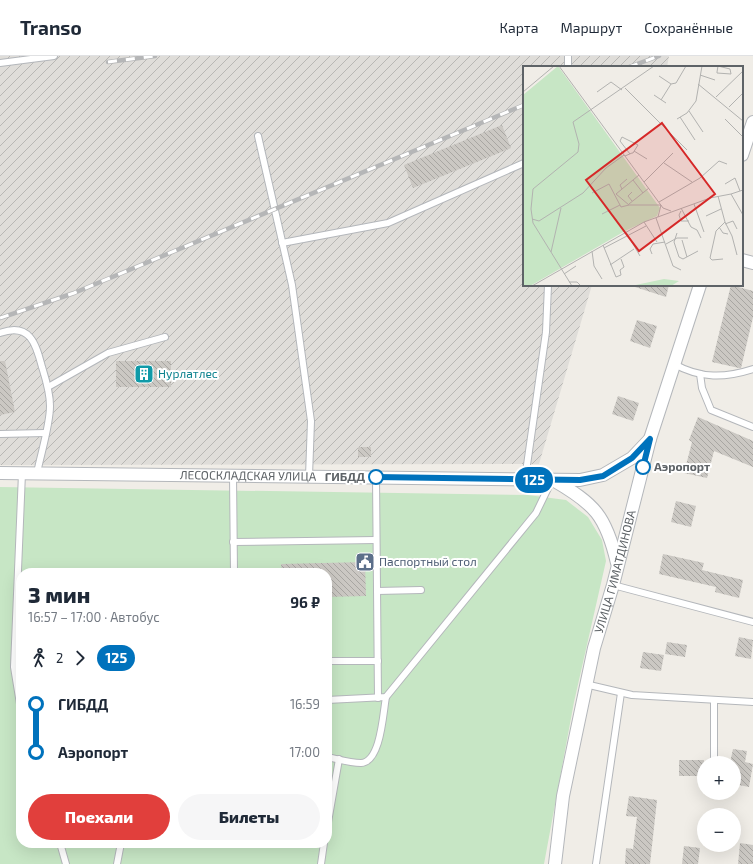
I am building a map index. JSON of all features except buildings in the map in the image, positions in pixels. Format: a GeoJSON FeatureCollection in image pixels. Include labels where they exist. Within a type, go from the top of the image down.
{"type":"FeatureCollection","features":[{"type":"Feature","properties":{"kind":"street"},"geometry":{"type":"LineString","coordinates":[[743,153],[753,122]]}},
{"type":"Feature","properties":{"kind":"street"},"geometry":{"type":"LineString","coordinates":[[743,260],[753,263]]}},
{"type":"Feature","properties":{"kind":"street","name":"УЛИЦА ГИМАТДИНОВА"},"geometry":{"type":"LineString","coordinates":[[557,863],[563,796],[585,684],[613,584],[650,439],[700,286]]}},
{"type":"Feature","properties":{"kind":"street","name":"ЛЕСОСКЛАДСКАЯ УЛИЦА"},"geometry":{"type":"LineString","coordinates":[[0,472],[580,480],[603,476],[632,458],[650,439]]}},
{"type":"Feature","properties":{"kind":"street"},"geometry":{"type":"LineString","coordinates":[[552,480],[582,497],[600,517],[611,538],[617,564]]}},
{"type":"Feature","properties":{"kind":"lane"},"geometry":{"type":"LineString","coordinates":[[0,63],[54,56]]}},
{"type":"Feature","properties":{"kind":"lane"},"geometry":{"type":"LineString","coordinates":[[258,136],[292,285],[311,421],[309,476]]}},
{"type":"Feature","properties":{"kind":"lane"},"geometry":{"type":"LineString","coordinates":[[282,243],[388,223],[523,163]]}},
{"type":"Feature","properties":{"kind":"lane"},"geometry":{"type":"LineString","coordinates":[[524,479],[546,332],[548,286]]}},
{"type":"Feature","properties":{"kind":"lane"},"geometry":{"type":"LineString","coordinates":[[0,332],[15,330],[26,333],[35,342],[48,387],[50,409],[37,473]]}},
{"type":"Feature","properties":{"kind":"lane"},"geometry":{"type":"LineString","coordinates":[[48,387],[108,353],[166,337]]}},
{"type":"Feature","properties":{"kind":"lane"},"geometry":{"type":"LineString","coordinates":[[674,364],[687,371],[700,374],[732,376],[753,370]]}},
{"type":"Feature","properties":{"kind":"lane"},"geometry":{"type":"LineString","coordinates":[[700,374],[702,388],[711,410],[753,427]]}},
{"type":"Feature","properties":{"kind":"lane"},"geometry":{"type":"LineString","coordinates":[[0,434],[45,433]]}},
{"type":"Feature","properties":{"kind":"lane"},"geometry":{"type":"LineString","coordinates":[[18,568],[22,473]]}},
{"type":"Feature","properties":{"kind":"lane"},"geometry":{"type":"LineString","coordinates":[[233,476],[234,568]]}},
{"type":"Feature","properties":{"kind":"lane"},"geometry":{"type":"LineString","coordinates":[[376,477],[378,698]]}},
{"type":"Feature","properties":{"kind":"lane"},"geometry":{"type":"LineString","coordinates":[[332,758],[361,763],[370,759],[374,754],[386,697],[536,513],[552,480]]}},
{"type":"Feature","properties":{"kind":"lane"},"geometry":{"type":"LineString","coordinates":[[233,542],[376,540]]}},
{"type":"Feature","properties":{"kind":"lane"},"geometry":{"type":"LineString","coordinates":[[613,584],[753,622]]}},
{"type":"Feature","properties":{"kind":"lane"},"geometry":{"type":"LineString","coordinates":[[377,591],[421,590]]}},
{"type":"Feature","properties":{"kind":"lane"},"geometry":{"type":"LineString","coordinates":[[16,618],[14,667],[16,679]]}},
{"type":"Feature","properties":{"kind":"lane"},"geometry":{"type":"LineString","coordinates":[[332,661],[378,661]]}},
{"type":"Feature","properties":{"kind":"lane"},"geometry":{"type":"LineString","coordinates":[[585,684],[621,693],[753,702]]}},
{"type":"Feature","properties":{"kind":"lane"},"geometry":{"type":"LineString","coordinates":[[596,864],[621,693]]}},
{"type":"Feature","properties":{"kind":"lane"},"geometry":{"type":"LineString","coordinates":[[332,700],[386,697]]}},
{"type":"Feature","properties":{"kind":"lane"},"geometry":{"type":"LineString","coordinates":[[714,700],[714,756]]}},
{"type":"Feature","properties":{"kind":"lane"},"geometry":{"type":"LineString","coordinates":[[332,799],[339,759]]}},
{"type":"Feature","properties":{"kind":"lane"},"geometry":{"type":"LineString","coordinates":[[61,848],[66,864]]}},
{"type":"Feature","properties":{"kind":"lane"},"geometry":{"type":"LineString","coordinates":[[117,864],[120,848]]}},
{"type":"Feature","properties":{"kind":"lane"},"geometry":{"type":"LineString","coordinates":[[321,864],[323,848]]}},
{"type":"Feature","properties":{"kind":"shaded area"},"geometry":{"type":"Polygon","coordinates":[[[0,56],[669,56],[667,66],[523,66],[523,286],[592,286],[539,464],[0,465],[0,56]]]}},
{"type":"Feature","properties":{"kind":"green space"},"geometry":{"type":"Polygon","coordinates":[[[0,487],[528,495],[566,500],[588,517],[602,540],[606,561],[574,702],[544,864],[0,864],[0,487]]]}},
{"type":"Feature","properties":{"kind":"railway"},"geometry":{"type":"LineString","coordinates":[[108,62],[155,56]]}},
{"type":"Feature","properties":{"kind":"railway"},"geometry":{"type":"LineString","coordinates":[[632,66],[659,56]]}},
{"type":"Feature","properties":{"kind":"railway"},"geometry":{"type":"LineString","coordinates":[[0,318],[74,293],[523,105]]}},
{"type":"Feature","properties":{"kind":"bus line","name":"125"},"geometry":{"type":"LineString","coordinates":[[376,477],[580,480],[603,476],[632,458],[650,439],[643,467]]}},
{"type":"Feature","properties":{"kind":"place","name":"Нурлатлес"},"geometry":{"type":"Point","coordinates":[144,374]}},
{"type":"Feature","properties":{"kind":"place","name":"Аэропорт"},"geometry":{"type":"Point","coordinates":[643,467]}},
{"type":"Feature","properties":{"kind":"place","name":"ГИБДД"},"geometry":{"type":"Point","coordinates":[376,477]}},
{"type":"Feature","properties":{"kind":"place","name":"Паспортный стол"},"geometry":{"type":"Point","coordinates":[365,562]}}]}
